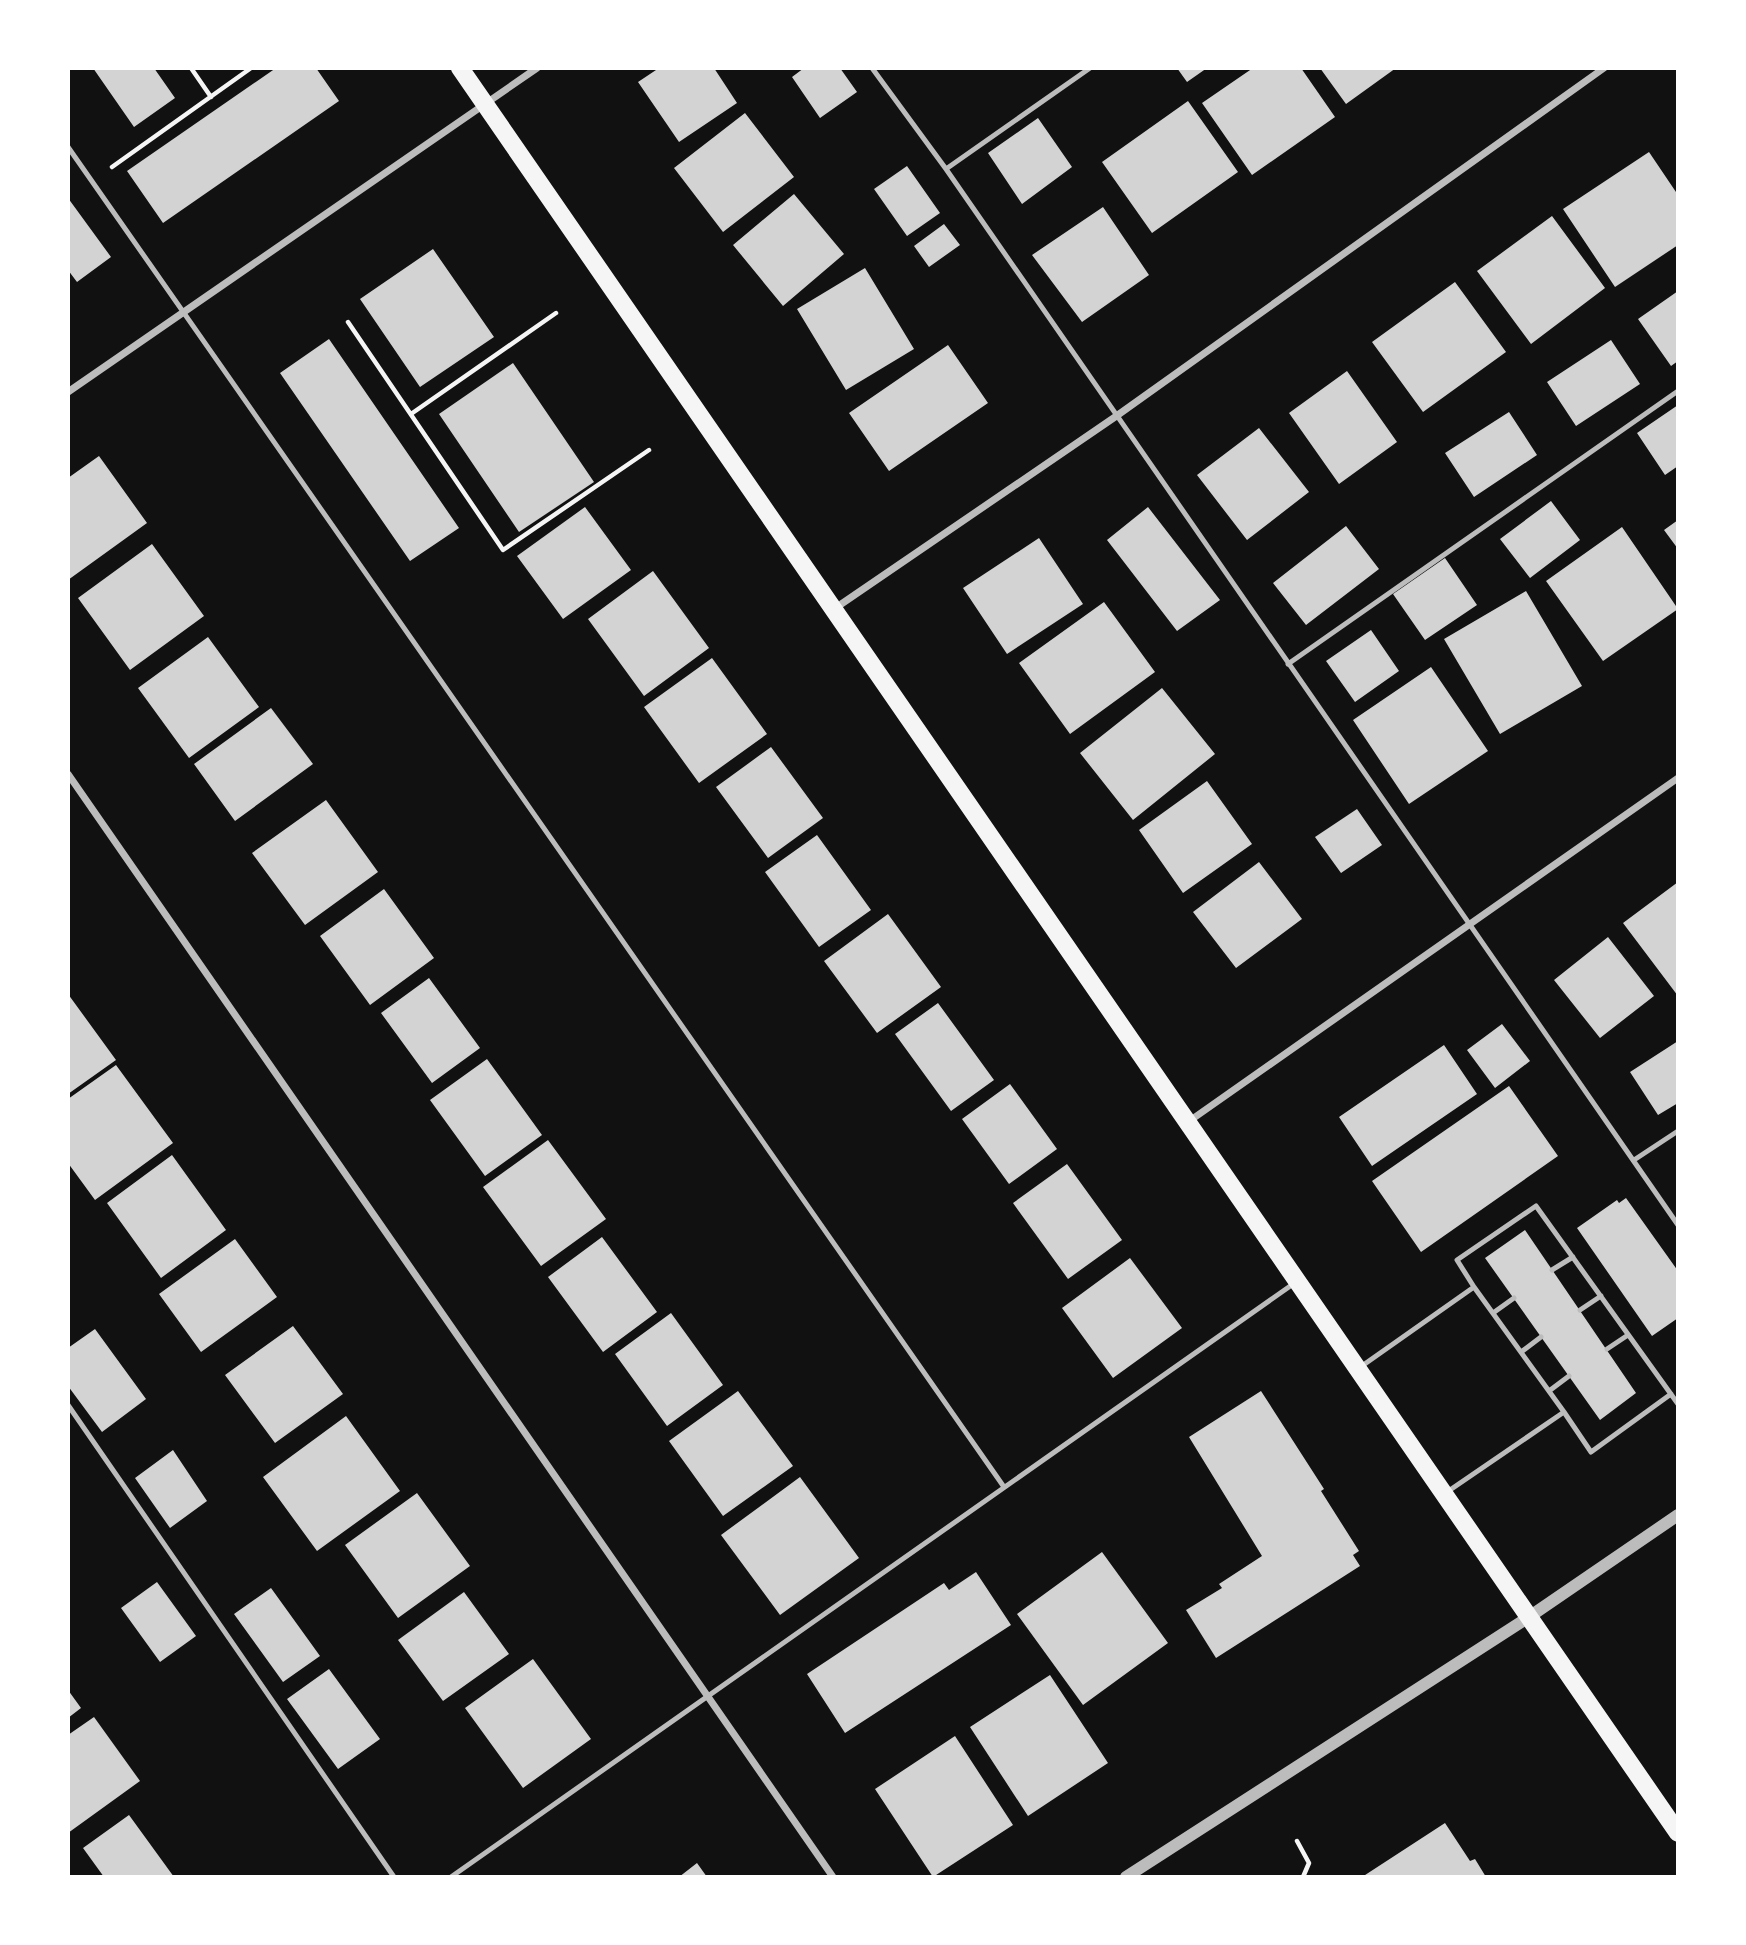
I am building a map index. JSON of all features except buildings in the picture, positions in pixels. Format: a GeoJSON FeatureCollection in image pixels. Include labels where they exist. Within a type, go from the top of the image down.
{"type":"FeatureCollection","features":[{"type":"Feature","properties":{"kind":"main road"},"geometry":{"type":"LineString","coordinates":[[460,68],[1678,1833]]}},
{"type":"Feature","properties":{"kind":"street"},"geometry":{"type":"LineString","coordinates":[[68,392],[537,68]]}},
{"type":"Feature","properties":{"kind":"street"},"geometry":{"type":"LineString","coordinates":[[834,609],[1115,417],[1604,68]]}},
{"type":"Feature","properties":{"kind":"street"},"geometry":{"type":"LineString","coordinates":[[68,774],[710,1696],[832,1877]]}},
{"type":"Feature","properties":{"kind":"street"},"geometry":{"type":"LineString","coordinates":[[1188,1122],[1678,778]]}},
{"type":"Feature","properties":{"kind":"street"},"geometry":{"type":"LineString","coordinates":[[1126,1877],[1529,1617],[1678,1515]]}},
{"type":"Feature","properties":{"kind":"lane"},"geometry":{"type":"LineString","coordinates":[[872,68],[946,169],[1115,417],[1678,1225]]}},
{"type":"Feature","properties":{"kind":"lane"},"geometry":{"type":"LineString","coordinates":[[946,169],[1090,68]]}},
{"type":"Feature","properties":{"kind":"lane"},"geometry":{"type":"LineString","coordinates":[[68,147],[1004,1487]]}},
{"type":"Feature","properties":{"kind":"lane"},"geometry":{"type":"LineString","coordinates":[[1288,664],[1678,391]]}},
{"type":"Feature","properties":{"kind":"lane"},"geometry":{"type":"LineString","coordinates":[[1634,1160],[1678,1131]]}},
{"type":"Feature","properties":{"kind":"lane"},"geometry":{"type":"LineString","coordinates":[[1671,1394],[1591,1452],[1457,1260],[1536,1206],[1628,1335],[1671,1394],[1678,1404]]}},
{"type":"Feature","properties":{"kind":"lane"},"geometry":{"type":"LineString","coordinates":[[1552,1270],[1573,1257]]}},
{"type":"Feature","properties":{"kind":"lane"},"geometry":{"type":"LineString","coordinates":[[451,1877],[1298,1281]]}},
{"type":"Feature","properties":{"kind":"lane"},"geometry":{"type":"LineString","coordinates":[[1358,1368],[1474,1287]]}},
{"type":"Feature","properties":{"kind":"lane"},"geometry":{"type":"LineString","coordinates":[[1580,1310],[1601,1296]]}},
{"type":"Feature","properties":{"kind":"lane"},"geometry":{"type":"LineString","coordinates":[[1493,1313],[1514,1298]]}},
{"type":"Feature","properties":{"kind":"lane"},"geometry":{"type":"LineString","coordinates":[[1607,1349],[1628,1335]]}},
{"type":"Feature","properties":{"kind":"lane"},"geometry":{"type":"LineString","coordinates":[[1521,1352],[1541,1337]]}},
{"type":"Feature","properties":{"kind":"lane"},"geometry":{"type":"LineString","coordinates":[[1549,1391],[1569,1376]]}},
{"type":"Feature","properties":{"kind":"lane"},"geometry":{"type":"LineString","coordinates":[[68,1405],[394,1877]]}},
{"type":"Feature","properties":{"kind":"lane"},"geometry":{"type":"LineString","coordinates":[[1444,1494],[1564,1412]]}},
{"type":"Feature","properties":{"kind":"path"},"geometry":{"type":"LineString","coordinates":[[191,68],[211,97]]}},
{"type":"Feature","properties":{"kind":"path"},"geometry":{"type":"LineString","coordinates":[[92,181],[251,68]]}},
{"type":"Feature","properties":{"kind":"path"},"geometry":{"type":"LineString","coordinates":[[411,414],[556,313]]}},
{"type":"Feature","properties":{"kind":"path"},"geometry":{"type":"LineString","coordinates":[[348,322],[503,550],[649,450]]}},
{"type":"Feature","properties":{"kind":"path"},"geometry":{"type":"LineString","coordinates":[[1297,1841],[1309,1863],[1303,1877]]}}]}
